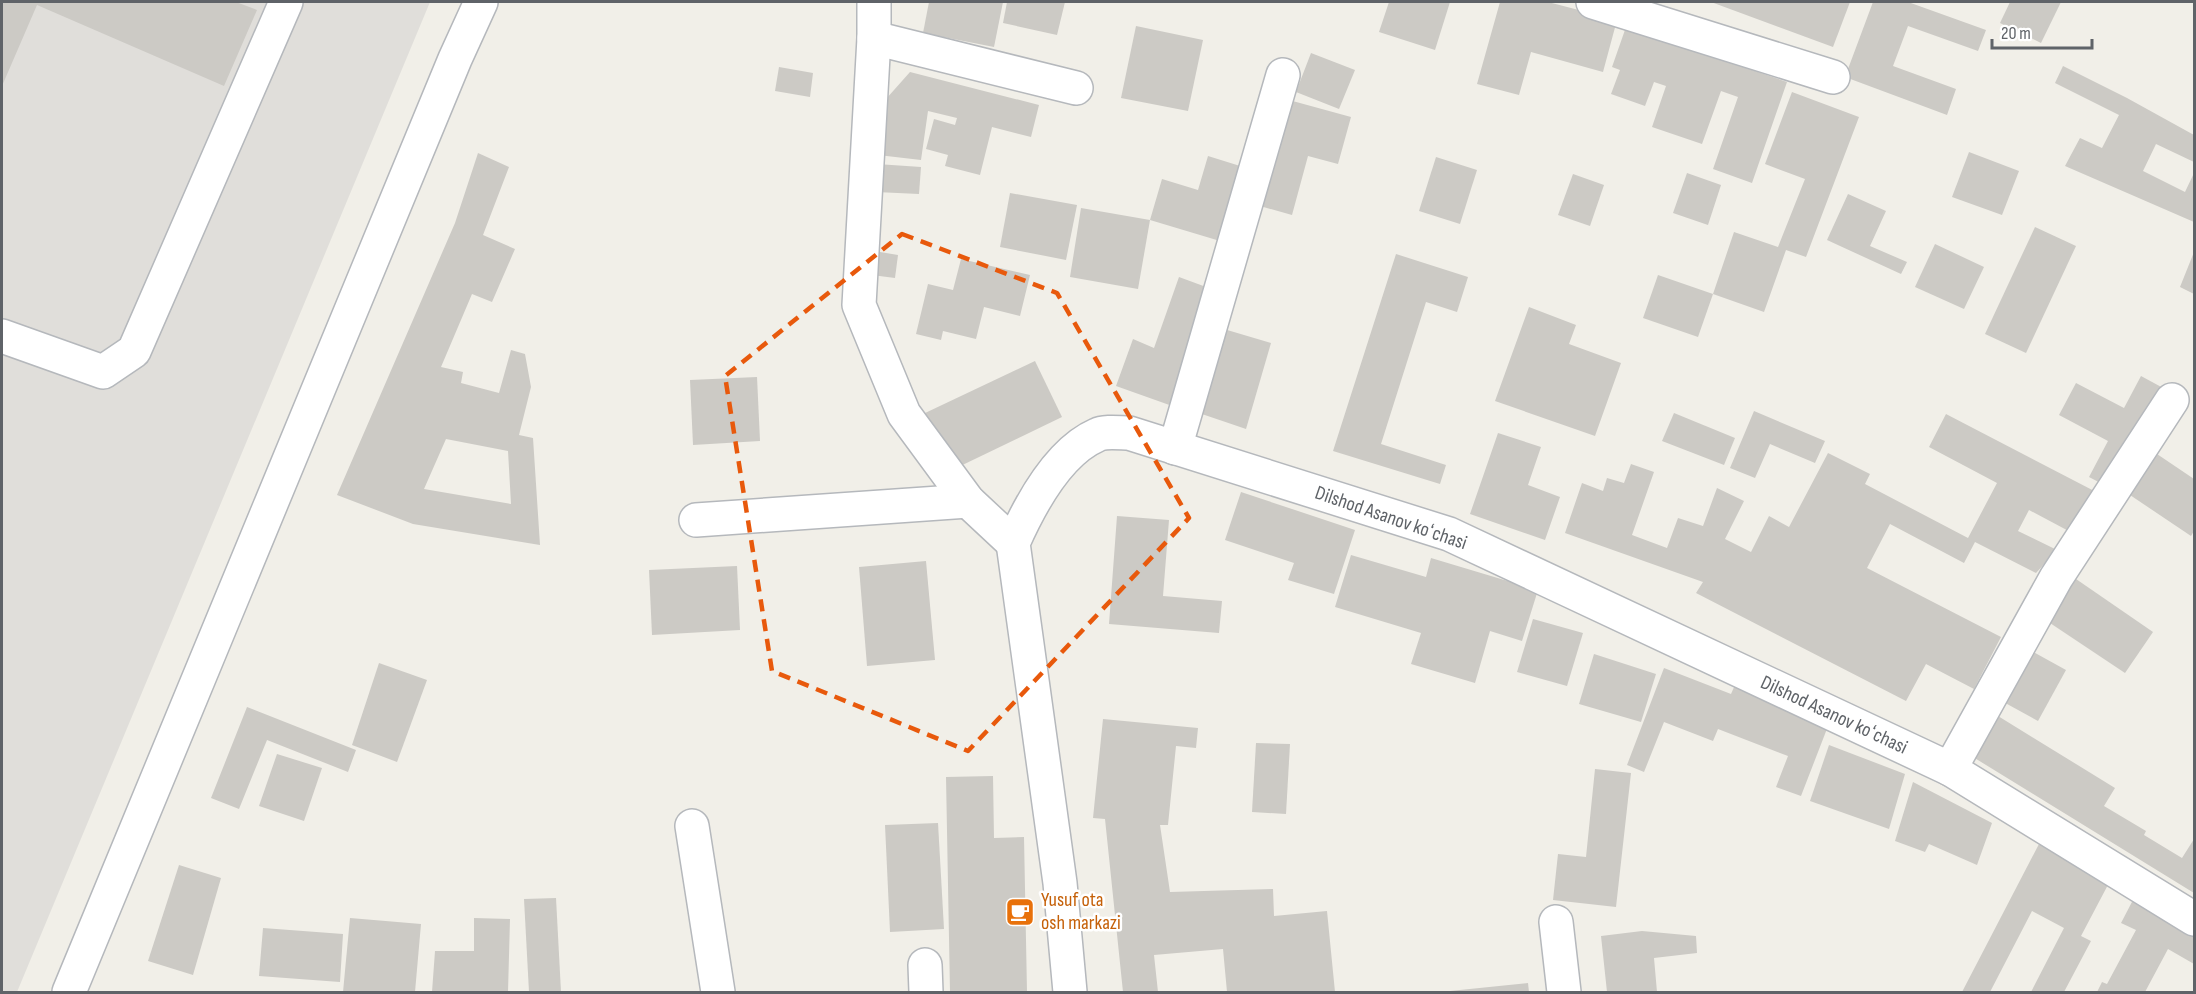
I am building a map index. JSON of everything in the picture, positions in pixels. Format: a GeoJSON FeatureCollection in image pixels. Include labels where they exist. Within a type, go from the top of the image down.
{"type":"FeatureCollection","features":[{"type":"Feature","properties":{"kind":"street"},"geometry":{"type":"LineString","coordinates":[[2,336],[103,372],[134,351],[286,2]]}},
{"type":"Feature","properties":{"kind":"street"},"geometry":{"type":"LineString","coordinates":[[69,993],[455,59],[481,2]]}},
{"type":"Feature","properties":{"kind":"street"},"geometry":{"type":"LineString","coordinates":[[874,2],[859,305],[904,414],[968,501],[1013,543],[1060,883],[1070,993]]}},
{"type":"Feature","properties":{"kind":"street"},"geometry":{"type":"LineString","coordinates":[[1593,2],[1833,77]]}},
{"type":"Feature","properties":{"kind":"street"},"geometry":{"type":"LineString","coordinates":[[874,38],[1076,88]]}},
{"type":"Feature","properties":{"kind":"street"},"geometry":{"type":"LineString","coordinates":[[1175,448],[1283,75]]}},
{"type":"Feature","properties":{"kind":"street"},"geometry":{"type":"LineString","coordinates":[[1950,770],[2056,578],[2172,400]]}},
{"type":"Feature","properties":{"kind":"street","name":"Dilshod Asanov koʻchasi"},"geometry":{"type":"LineString","coordinates":[[1013,543],[1029,508],[1071,454],[1098,434],[1129,433],[1449,534],[1950,770],[2194,919]]}},
{"type":"Feature","properties":{"kind":"street"},"geometry":{"type":"LineString","coordinates":[[696,520],[968,501]]}},
{"type":"Feature","properties":{"kind":"street"},"geometry":{"type":"LineString","coordinates":[[692,826],[718,993]]}},
{"type":"Feature","properties":{"kind":"street"},"geometry":{"type":"LineString","coordinates":[[1556,922],[1564,993]]}},
{"type":"Feature","properties":{"kind":"highlighted area"},"geometry":{"type":"Polygon","coordinates":[[[902,234],[1057,293],[1189,518],[968,751],[772,671],[725,376],[902,234]]]}},
{"type":"Feature","properties":{"kind":"shaded area"},"geometry":{"type":"Polygon","coordinates":[[[2,2],[430,2],[17,992],[2,992],[2,2]]]}},
{"type":"Feature","properties":{"kind":"building"},"geometry":{"type":"Polygon","coordinates":[[[2,2],[236,2],[257,10],[224,86],[37,5],[2,86],[2,2]]]}},
{"type":"Feature","properties":{"kind":"building"},"geometry":{"type":"Polygon","coordinates":[[[929,2],[1003,2],[994,47],[923,33],[929,2]]]}},
{"type":"Feature","properties":{"kind":"building"},"geometry":{"type":"Polygon","coordinates":[[[1007,2],[1065,2],[1057,35],[1003,23],[1007,2]]]}},
{"type":"Feature","properties":{"kind":"building"},"geometry":{"type":"Polygon","coordinates":[[[1389,2],[1450,2],[1435,50],[1379,32],[1389,2]]]}},
{"type":"Feature","properties":{"kind":"building"},"geometry":{"type":"Polygon","coordinates":[[[1500,2],[1548,2],[1617,20],[1603,72],[1531,52],[1519,95],[1477,84],[1500,2]]]}},
{"type":"Feature","properties":{"kind":"building"},"geometry":{"type":"Polygon","coordinates":[[[1711,2],[1850,2],[1833,47],[1711,2]]]}},
{"type":"Feature","properties":{"kind":"building"},"geometry":{"type":"Polygon","coordinates":[[[1873,2],[1908,2],[1986,30],[1978,51],[1908,26],[1893,66],[1956,89],[1947,115],[1845,77],[1873,2]]]}},
{"type":"Feature","properties":{"kind":"building"},"geometry":{"type":"Polygon","coordinates":[[[2010,2],[2061,2],[2041,43],[2000,23],[2010,2]]]}},
{"type":"Feature","properties":{"kind":"building"},"geometry":{"type":"Polygon","coordinates":[[[1136,26],[1203,40],[1188,111],[1121,98],[1136,26]]]}},
{"type":"Feature","properties":{"kind":"building"},"geometry":{"type":"Polygon","coordinates":[[[1626,27],[1787,82],[1752,183],[1713,169],[1738,97],[1721,91],[1702,144],[1652,127],[1666,86],[1654,82],[1645,106],[1611,94],[1620,70],[1612,67],[1626,27]]]}},
{"type":"Feature","properties":{"kind":"building"},"geometry":{"type":"Polygon","coordinates":[[[1311,53],[1355,70],[1339,109],[1296,92],[1311,53]]]}},
{"type":"Feature","properties":{"kind":"building"},"geometry":{"type":"Polygon","coordinates":[[[2063,66],[2194,135],[2194,162],[2156,144],[2143,171],[2185,192],[2194,173],[2194,222],[2065,166],[2080,138],[2102,148],[2119,115],[2055,83],[2063,66]]]}},
{"type":"Feature","properties":{"kind":"building"},"geometry":{"type":"Polygon","coordinates":[[[779,67],[813,73],[810,97],[775,91],[779,67]]]}},
{"type":"Feature","properties":{"kind":"building"},"geometry":{"type":"Polygon","coordinates":[[[910,72],[1039,105],[1031,137],[992,127],[980,175],[945,166],[948,155],[926,149],[934,119],[955,125],[957,118],[928,111],[921,160],[878,155],[886,99],[910,72]]]}},
{"type":"Feature","properties":{"kind":"building"},"geometry":{"type":"Polygon","coordinates":[[[1792,92],[1859,117],[1806,257],[1786,250],[1764,312],[1713,294],[1734,232],[1778,247],[1805,179],[1765,164],[1792,92]]]}},
{"type":"Feature","properties":{"kind":"building"},"geometry":{"type":"Polygon","coordinates":[[[1289,100],[1351,117],[1338,164],[1308,156],[1292,215],[1260,206],[1289,100]]]}},
{"type":"Feature","properties":{"kind":"building"},"geometry":{"type":"Polygon","coordinates":[[[1969,152],[2019,171],[2002,215],[1952,197],[1969,152]]]}},
{"type":"Feature","properties":{"kind":"building"},"geometry":{"type":"Polygon","coordinates":[[[478,153],[509,167],[483,235],[515,249],[492,302],[472,294],[441,367],[463,372],[461,383],[499,393],[511,350],[525,354],[531,387],[519,435],[533,438],[540,545],[413,524],[337,495],[455,223],[478,153]],[[446,439],[424,489],[511,504],[508,451],[446,439]]]}},
{"type":"Feature","properties":{"kind":"building"},"geometry":{"type":"Polygon","coordinates":[[[1208,156],[1253,170],[1230,244],[1150,220],[1162,179],[1198,190],[1208,156]]]}},
{"type":"Feature","properties":{"kind":"building"},"geometry":{"type":"Polygon","coordinates":[[[1436,157],[1477,170],[1460,224],[1419,211],[1436,157]]]}},
{"type":"Feature","properties":{"kind":"building"},"geometry":{"type":"Polygon","coordinates":[[[877,164],[921,167],[919,194],[876,192],[877,164]]]}},
{"type":"Feature","properties":{"kind":"building"},"geometry":{"type":"Polygon","coordinates":[[[1687,173],[1721,185],[1708,225],[1673,213],[1687,173]]]}},
{"type":"Feature","properties":{"kind":"building"},"geometry":{"type":"Polygon","coordinates":[[[1573,174],[1604,185],[1590,226],[1558,215],[1573,174]]]}},
{"type":"Feature","properties":{"kind":"building"},"geometry":{"type":"Polygon","coordinates":[[[1010,193],[1077,205],[1066,260],[1000,247],[1010,193]]]}},
{"type":"Feature","properties":{"kind":"building"},"geometry":{"type":"Polygon","coordinates":[[[1848,194],[1886,211],[1870,246],[1907,262],[1901,274],[1827,240],[1848,194]]]}},
{"type":"Feature","properties":{"kind":"building"},"geometry":{"type":"Polygon","coordinates":[[[1081,208],[1150,220],[1138,289],[1070,277],[1081,208]]]}},
{"type":"Feature","properties":{"kind":"building"},"geometry":{"type":"Polygon","coordinates":[[[2035,227],[2076,246],[2026,353],[1985,334],[2035,227]]]}},
{"type":"Feature","properties":{"kind":"building"},"geometry":{"type":"Polygon","coordinates":[[[1935,244],[1984,267],[1964,309],[1915,287],[1935,244]]]}},
{"type":"Feature","properties":{"kind":"building"},"geometry":{"type":"Polygon","coordinates":[[[868,250],[898,255],[895,278],[864,274],[868,250]]]}},
{"type":"Feature","properties":{"kind":"building"},"geometry":{"type":"Polygon","coordinates":[[[2194,252],[2194,294],[2180,287],[2194,252]]]}},
{"type":"Feature","properties":{"kind":"building"},"geometry":{"type":"Polygon","coordinates":[[[1396,254],[1468,277],[1457,312],[1426,302],[1381,444],[1446,465],[1440,484],[1333,451],[1396,254]]]}},
{"type":"Feature","properties":{"kind":"building"},"geometry":{"type":"Polygon","coordinates":[[[961,259],[1030,275],[1020,316],[984,307],[976,339],[943,331],[941,340],[916,334],[928,284],[953,290],[961,259]]]}},
{"type":"Feature","properties":{"kind":"building"},"geometry":{"type":"Polygon","coordinates":[[[1658,275],[1713,294],[1698,337],[1643,318],[1658,275]]]}},
{"type":"Feature","properties":{"kind":"building"},"geometry":{"type":"Polygon","coordinates":[[[1179,277],[1217,291],[1175,407],[1116,386],[1133,339],[1154,348],[1179,277]]]}},
{"type":"Feature","properties":{"kind":"building"},"geometry":{"type":"Polygon","coordinates":[[[1529,307],[1576,325],[1569,344],[1621,363],[1595,436],[1495,401],[1529,307]]]}},
{"type":"Feature","properties":{"kind":"building"},"geometry":{"type":"Polygon","coordinates":[[[1217,327],[1271,343],[1246,429],[1196,412],[1217,327]]]}},
{"type":"Feature","properties":{"kind":"building"},"geometry":{"type":"Polygon","coordinates":[[[1035,361],[1062,417],[950,471],[923,414],[1035,361]]]}},
{"type":"Feature","properties":{"kind":"building"},"geometry":{"type":"Polygon","coordinates":[[[2141,376],[2165,389],[2112,489],[2089,477],[2108,441],[2059,415],[2076,383],[2124,408],[2141,376]]]}},
{"type":"Feature","properties":{"kind":"building"},"geometry":{"type":"Polygon","coordinates":[[[757,377],[760,441],[693,445],[690,380],[757,377]]]}},
{"type":"Feature","properties":{"kind":"building"},"geometry":{"type":"Polygon","coordinates":[[[1754,411],[1825,441],[1815,463],[1770,444],[1755,478],[1730,468],[1754,411]]]}},
{"type":"Feature","properties":{"kind":"building"},"geometry":{"type":"Polygon","coordinates":[[[1674,413],[1735,438],[1724,465],[1662,441],[1674,413]]]}},
{"type":"Feature","properties":{"kind":"building"},"geometry":{"type":"Polygon","coordinates":[[[1946,414],[2100,494],[2078,536],[2029,510],[2018,531],[2057,550],[2036,573],[1975,542],[1964,563],[1890,524],[1867,568],[2001,637],[1974,689],[1926,664],[1906,701],[1696,593],[1703,582],[1565,533],[1582,483],[1603,491],[1607,478],[1624,483],[1631,464],[1654,472],[1632,535],[1667,548],[1678,518],[1703,526],[1717,488],[1744,501],[1725,539],[1751,552],[1769,516],[1789,527],[1828,453],[1870,474],[1865,484],[1968,538],[1997,483],[1929,447],[1946,414]]]}},
{"type":"Feature","properties":{"kind":"building"},"geometry":{"type":"Polygon","coordinates":[[[1498,433],[1541,447],[1528,485],[1560,497],[1545,540],[1470,514],[1498,433]]]}},
{"type":"Feature","properties":{"kind":"building"},"geometry":{"type":"Polygon","coordinates":[[[2157,454],[2194,479],[2194,531],[2191,536],[2130,495],[2157,454]]]}},
{"type":"Feature","properties":{"kind":"building"},"geometry":{"type":"Polygon","coordinates":[[[1241,492],[1355,530],[1334,594],[1288,580],[1294,563],[1225,540],[1241,492]]]}},
{"type":"Feature","properties":{"kind":"building"},"geometry":{"type":"Polygon","coordinates":[[[1117,516],[1169,520],[1163,596],[1222,601],[1219,633],[1109,624],[1117,516]]]}},
{"type":"Feature","properties":{"kind":"building"},"geometry":{"type":"Polygon","coordinates":[[[1351,555],[1426,577],[1431,558],[1538,590],[1522,641],[1490,631],[1475,683],[1411,664],[1421,633],[1335,607],[1351,555]]]}},
{"type":"Feature","properties":{"kind":"building"},"geometry":{"type":"Polygon","coordinates":[[[926,561],[935,660],[867,666],[859,567],[926,561]]]}},
{"type":"Feature","properties":{"kind":"building"},"geometry":{"type":"Polygon","coordinates":[[[737,566],[740,630],[652,635],[649,570],[737,566]]]}},
{"type":"Feature","properties":{"kind":"building"},"geometry":{"type":"Polygon","coordinates":[[[2076,579],[2153,632],[2125,673],[2047,621],[2076,579]]]}},
{"type":"Feature","properties":{"kind":"building"},"geometry":{"type":"Polygon","coordinates":[[[1533,619],[1583,633],[1567,686],[1517,672],[1533,619]]]}},
{"type":"Feature","properties":{"kind":"building"},"geometry":{"type":"Polygon","coordinates":[[[2026,648],[2066,670],[2038,721],[1998,699],[2026,648]]]}},
{"type":"Feature","properties":{"kind":"building"},"geometry":{"type":"Polygon","coordinates":[[[1594,654],[1656,674],[1641,722],[1579,704],[1594,654]]]}},
{"type":"Feature","properties":{"kind":"building"},"geometry":{"type":"Polygon","coordinates":[[[379,663],[427,680],[397,762],[352,745],[379,663]]]}},
{"type":"Feature","properties":{"kind":"building"},"geometry":{"type":"Polygon","coordinates":[[[1664,668],[1731,694],[1735,685],[1830,721],[1801,796],[1776,787],[1788,756],[1718,729],[1713,741],[1664,722],[1644,772],[1627,765],[1664,668]]]}},
{"type":"Feature","properties":{"kind":"building"},"geometry":{"type":"Polygon","coordinates":[[[247,707],[356,750],[348,772],[267,740],[239,809],[211,798],[247,707]]]}},
{"type":"Feature","properties":{"kind":"building"},"geometry":{"type":"Polygon","coordinates":[[[1998,716],[2115,788],[2104,806],[2146,831],[2144,835],[2182,858],[2194,839],[2194,893],[1973,757],[1998,716]]]}},
{"type":"Feature","properties":{"kind":"building"},"geometry":{"type":"Polygon","coordinates":[[[1103,719],[1198,728],[1196,748],[1176,746],[1168,825],[1160,825],[1170,892],[1273,889],[1274,916],[1327,911],[1335,992],[1227,992],[1223,949],[1154,955],[1158,992],[1123,992],[1105,819],[1093,818],[1103,719]]]}},
{"type":"Feature","properties":{"kind":"building"},"geometry":{"type":"Polygon","coordinates":[[[1256,743],[1290,744],[1286,814],[1252,812],[1256,743]]]}},
{"type":"Feature","properties":{"kind":"building"},"geometry":{"type":"Polygon","coordinates":[[[1829,745],[1905,774],[1889,829],[1810,801],[1829,745]]]}},
{"type":"Feature","properties":{"kind":"building"},"geometry":{"type":"Polygon","coordinates":[[[277,754],[322,768],[304,821],[259,806],[277,754]]]}},
{"type":"Feature","properties":{"kind":"building"},"geometry":{"type":"Polygon","coordinates":[[[1595,769],[1631,773],[1616,907],[1553,900],[1558,854],[1586,857],[1595,769]]]}},
{"type":"Feature","properties":{"kind":"building"},"geometry":{"type":"Polygon","coordinates":[[[993,776],[994,838],[1024,837],[1027,992],[950,992],[946,777],[993,776]]]}},
{"type":"Feature","properties":{"kind":"building"},"geometry":{"type":"Polygon","coordinates":[[[1913,782],[1992,823],[1977,865],[1929,844],[1925,852],[1895,841],[1913,782]]]}},
{"type":"Feature","properties":{"kind":"building"},"geometry":{"type":"Polygon","coordinates":[[[938,823],[944,929],[890,932],[885,825],[938,823]]]}},
{"type":"Feature","properties":{"kind":"building"},"geometry":{"type":"Polygon","coordinates":[[[2039,844],[2110,881],[2081,936],[2091,941],[2064,992],[2031,992],[2064,928],[2032,911],[1990,992],[1962,992],[2039,844]]]}},
{"type":"Feature","properties":{"kind":"building"},"geometry":{"type":"Polygon","coordinates":[[[179,865],[221,878],[193,975],[148,961],[179,865]]]}},
{"type":"Feature","properties":{"kind":"building"},"geometry":{"type":"Polygon","coordinates":[[[556,898],[561,992],[529,992],[524,899],[556,898]]]}},
{"type":"Feature","properties":{"kind":"building"},"geometry":{"type":"Polygon","coordinates":[[[2133,900],[2194,933],[2194,964],[2168,949],[2145,992],[2097,992],[2102,982],[2107,984],[2136,930],[2121,923],[2133,900]]]}},
{"type":"Feature","properties":{"kind":"building"},"geometry":{"type":"Polygon","coordinates":[[[350,918],[421,924],[415,992],[343,992],[350,918]]]}},
{"type":"Feature","properties":{"kind":"building"},"geometry":{"type":"Polygon","coordinates":[[[474,918],[510,919],[508,992],[432,992],[435,951],[474,951],[474,918]]]}},
{"type":"Feature","properties":{"kind":"building"},"geometry":{"type":"Polygon","coordinates":[[[263,928],[343,934],[340,982],[259,976],[263,928]]]}},
{"type":"Feature","properties":{"kind":"building"},"geometry":{"type":"Polygon","coordinates":[[[1642,931],[1696,936],[1697,953],[1654,958],[1657,992],[1607,992],[1601,936],[1642,931]]]}},
{"type":"Feature","properties":{"kind":"building"},"geometry":{"type":"Polygon","coordinates":[[[1528,983],[1529,992],[1450,992],[1450,991],[1528,983]]]}},
{"type":"Feature","properties":{"kind":"place","name":"Yusuf ota osh markazi"},"geometry":{"type":"Point","coordinates":[1020,912]}}]}
